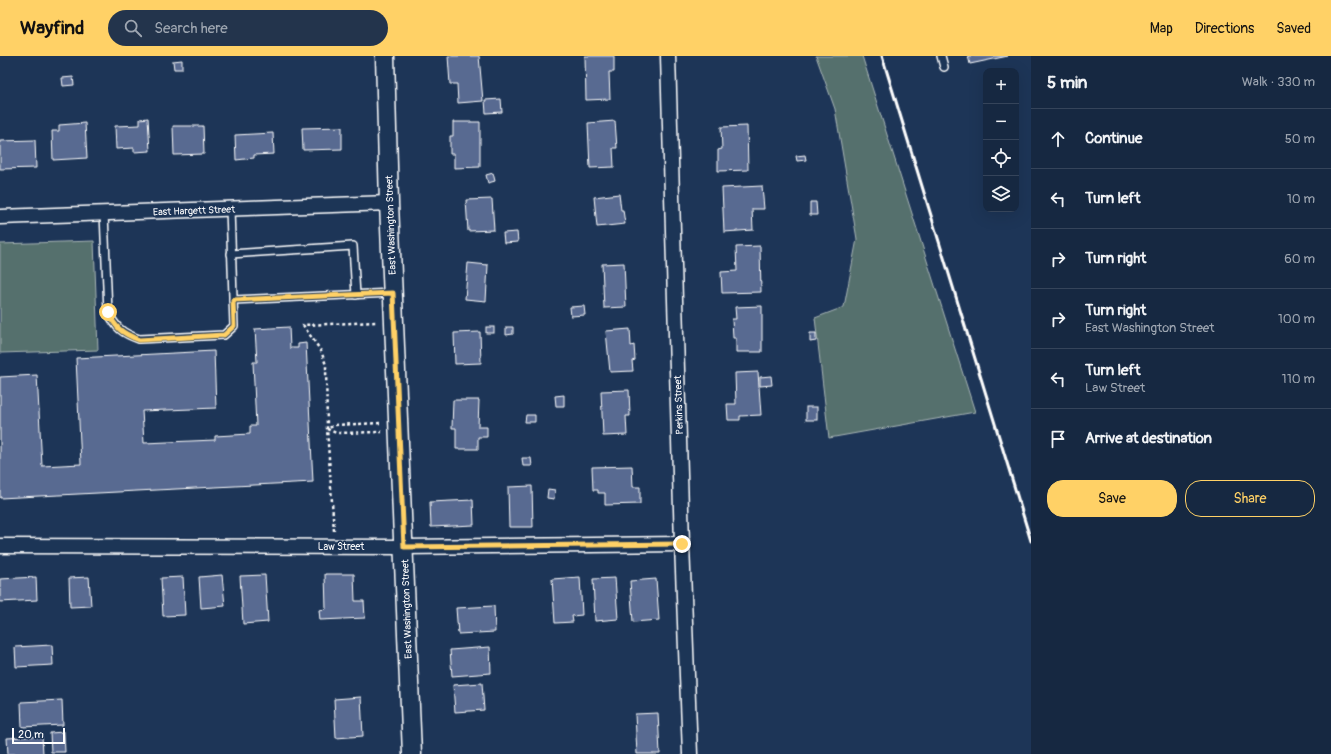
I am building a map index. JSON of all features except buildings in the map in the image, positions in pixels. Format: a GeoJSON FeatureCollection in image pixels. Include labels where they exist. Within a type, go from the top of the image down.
{"type":"FeatureCollection","features":[{"type":"Feature","properties":{"kind":"street","name":"East Washington Street"},"geometry":{"type":"LineString","coordinates":[[385,56],[389,203],[412,754]]}},
{"type":"Feature","properties":{"kind":"street","name":"Perkins Street"},"geometry":{"type":"LineString","coordinates":[[668,56],[682,544],[690,754]]}},
{"type":"Feature","properties":{"kind":"street","name":"East Hargett Street"},"geometry":{"type":"LineString","coordinates":[[0,217],[389,203]]}},
{"type":"Feature","properties":{"kind":"street","name":"Law Street"},"geometry":{"type":"LineString","coordinates":[[0,546],[404,547],[682,544]]}},
{"type":"Feature","properties":{"kind":"lane"},"geometry":{"type":"LineString","coordinates":[[941,56],[944,67]]}},
{"type":"Feature","properties":{"kind":"lane"},"geometry":{"type":"LineString","coordinates":[[104,213],[108,312],[115,326],[126,335],[139,340],[224,335],[234,326],[230,209]]}},
{"type":"Feature","properties":{"kind":"lane"},"geometry":{"type":"LineString","coordinates":[[231,254],[353,246],[356,295]]}},
{"type":"Feature","properties":{"kind":"lane"},"geometry":{"type":"LineString","coordinates":[[233,300],[393,293]]}},
{"type":"Feature","properties":{"kind":"path"},"geometry":{"type":"LineString","coordinates":[[334,533],[326,429],[326,365],[321,351],[303,325],[380,322]]}},
{"type":"Feature","properties":{"kind":"path"},"geometry":{"type":"LineString","coordinates":[[326,429],[335,425],[380,423]]}},
{"type":"Feature","properties":{"kind":"path"},"geometry":{"type":"LineString","coordinates":[[326,429],[336,434],[380,432]]}},
{"type":"Feature","properties":{"kind":"green space"},"geometry":{"type":"Polygon","coordinates":[[[816,56],[862,56],[975,412],[829,438],[815,318],[844,307],[857,239],[835,109],[816,56]]]}},
{"type":"Feature","properties":{"kind":"green space"},"geometry":{"type":"Polygon","coordinates":[[[94,241],[98,350],[0,353],[0,244],[94,241]]]}},
{"type":"Feature","properties":{"kind":"railway"},"geometry":{"type":"LineString","coordinates":[[882,56],[1031,541]]}},
{"type":"Feature","properties":{"kind":"route"},"geometry":{"type":"LineString","coordinates":[[108,312],[115,326],[126,335],[139,340],[224,335],[234,326],[233,300],[393,293],[404,547],[462,545],[682,544]]}}]}
